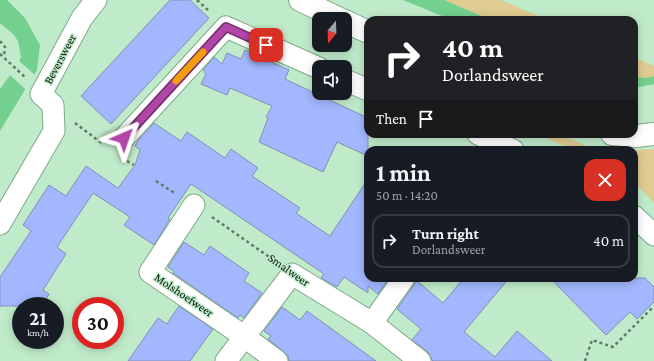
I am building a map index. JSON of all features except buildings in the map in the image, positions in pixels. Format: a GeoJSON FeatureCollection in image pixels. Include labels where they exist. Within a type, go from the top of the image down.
{"type":"FeatureCollection","features":[{"type":"Feature","properties":{"kind":"street","name":"Beversweer"},"geometry":{"type":"LineString","coordinates":[[53,106],[41,94],[82,18],[96,0]]}},
{"type":"Feature","properties":{"kind":"street"},"geometry":{"type":"LineString","coordinates":[[300,0],[325,12]]}},
{"type":"Feature","properties":{"kind":"street"},"geometry":{"type":"LineString","coordinates":[[352,24],[364,30]]}},
{"type":"Feature","properties":{"kind":"street"},"geometry":{"type":"LineString","coordinates":[[118,148],[226,27],[312,65]]}},
{"type":"Feature","properties":{"kind":"street"},"geometry":{"type":"LineString","coordinates":[[352,83],[364,88]]}},
{"type":"Feature","properties":{"kind":"street"},"geometry":{"type":"LineString","coordinates":[[0,224],[54,131],[53,106]]}},
{"type":"Feature","properties":{"kind":"street"},"geometry":{"type":"LineString","coordinates":[[638,136],[654,134]]}},
{"type":"Feature","properties":{"kind":"street"},"geometry":{"type":"LineString","coordinates":[[479,138],[502,146]]}},
{"type":"Feature","properties":{"kind":"street","name":"Molshoefweer"},"geometry":{"type":"LineString","coordinates":[[194,205],[150,272],[245,337],[276,361]]}},
{"type":"Feature","properties":{"kind":"street"},"geometry":{"type":"LineString","coordinates":[[638,220],[654,235]]}},
{"type":"Feature","properties":{"kind":"street"},"geometry":{"type":"LineString","coordinates":[[226,361],[292,274]]}},
{"type":"Feature","properties":{"kind":"street","name":"Smalweer"},"geometry":{"type":"LineString","coordinates":[[292,274],[372,323],[420,361]]}},
{"type":"Feature","properties":{"kind":"street"},"geometry":{"type":"LineString","coordinates":[[372,323],[401,282]]}},
{"type":"Feature","properties":{"kind":"path"},"geometry":{"type":"LineString","coordinates":[[0,41],[5,47],[4,57]]}},
{"type":"Feature","properties":{"kind":"path"},"geometry":{"type":"LineString","coordinates":[[0,54],[30,83]]}},
{"type":"Feature","properties":{"kind":"path"},"geometry":{"type":"LineString","coordinates":[[53,106],[118,148],[134,165]]}},
{"type":"Feature","properties":{"kind":"path","name":"Smalweer"},"geometry":{"type":"LineString","coordinates":[[156,181],[194,205],[292,274]]}},
{"type":"Feature","properties":{"kind":"path"},"geometry":{"type":"LineString","coordinates":[[585,361],[592,340],[613,347],[654,306]]}},
{"type":"Feature","properties":{"kind":"shaded area"},"geometry":{"type":"Polygon","coordinates":[[[0,0],[7,0],[25,18],[40,45],[37,70],[0,131],[0,89],[18,64],[21,57],[18,41],[13,34],[0,23],[0,0]]]}},
{"type":"Feature","properties":{"kind":"shaded area"},"geometry":{"type":"Polygon","coordinates":[[[403,0],[444,0],[482,16],[442,16],[403,0]]]}},
{"type":"Feature","properties":{"kind":"shaded area"},"geometry":{"type":"Polygon","coordinates":[[[444,0],[501,0],[538,16],[482,16],[444,0]]]}},
{"type":"Feature","properties":{"kind":"shaded area"},"geometry":{"type":"Polygon","coordinates":[[[638,59],[654,66],[654,76],[646,78],[638,77],[638,59]]]}},
{"type":"Feature","properties":{"kind":"shaded area"},"geometry":{"type":"Polygon","coordinates":[[[654,76],[654,84],[638,87],[638,77],[646,78],[654,76]]]}},
{"type":"Feature","properties":{"kind":"shaded area"},"geometry":{"type":"Polygon","coordinates":[[[546,138],[569,138],[587,146],[564,146],[546,138]]]}},
{"type":"Feature","properties":{"kind":"shaded area"},"geometry":{"type":"Polygon","coordinates":[[[654,149],[654,203],[638,186],[638,150],[654,149]]]}},
{"type":"Feature","properties":{"kind":"pier"},"geometry":{"type":"Polygon","coordinates":[[[18,60],[35,75],[26,90],[9,74],[18,60]]]}},
{"type":"Feature","properties":{"kind":"slow traffic"},"geometry":{"type":"LineString","coordinates":[[176,81],[203,52]]}},
{"type":"Feature","properties":{"kind":"route"},"geometry":{"type":"LineString","coordinates":[[124,138],[226,27],[266,45]]}}]}
